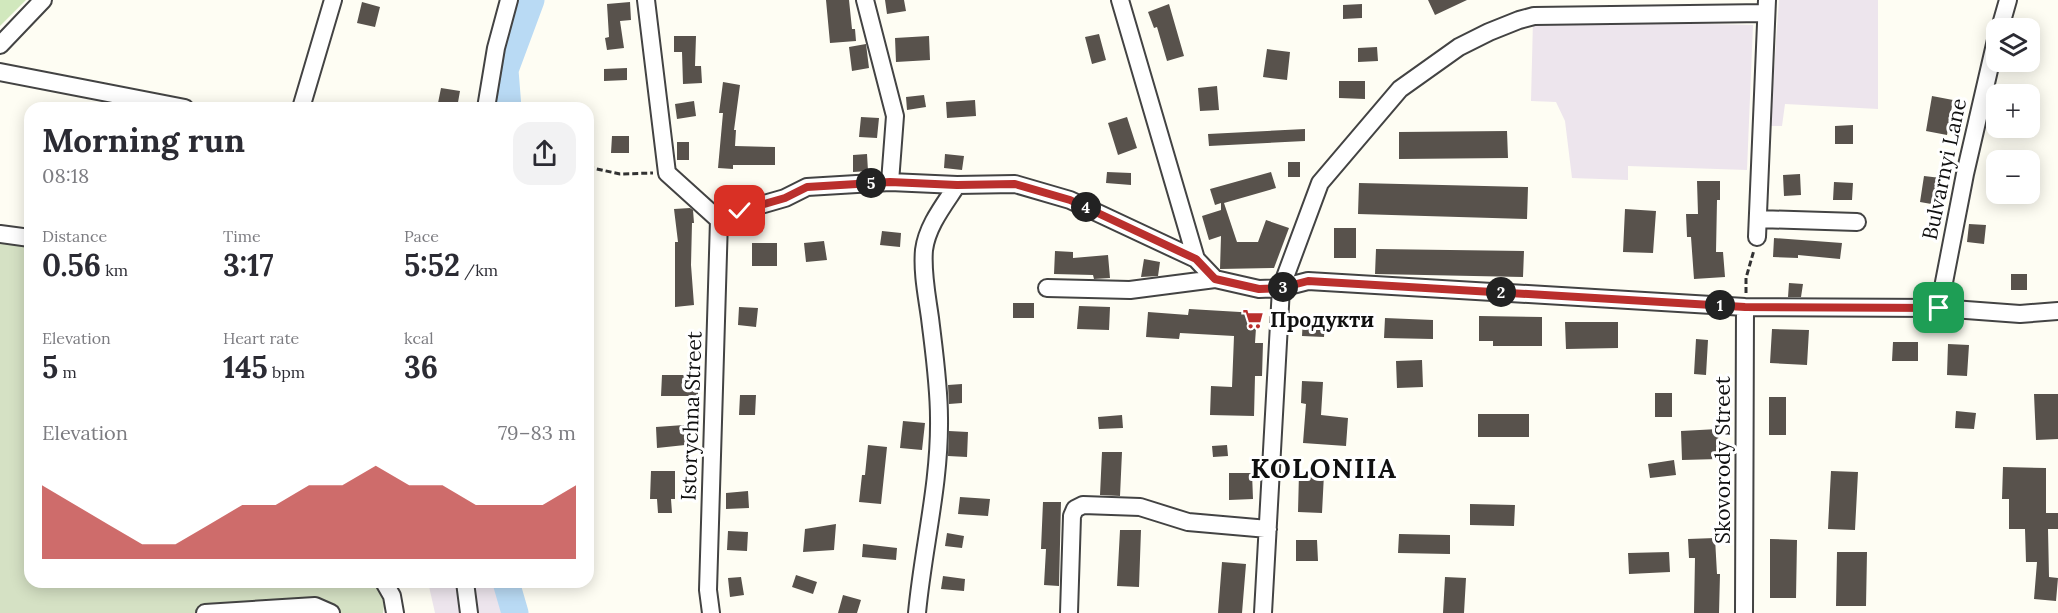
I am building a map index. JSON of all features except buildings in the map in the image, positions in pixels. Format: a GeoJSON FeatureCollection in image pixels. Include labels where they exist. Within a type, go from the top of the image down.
{"type":"FeatureCollection","features":[{"type":"Feature","properties":{"kind":"street"},"geometry":{"type":"LineString","coordinates":[[0,45],[43,0]]}},
{"type":"Feature","properties":{"kind":"street"},"geometry":{"type":"LineString","coordinates":[[303,102],[333,0]]}},
{"type":"Feature","properties":{"kind":"street"},"geometry":{"type":"LineString","coordinates":[[487,102],[496,48],[509,0]]}},
{"type":"Feature","properties":{"kind":"street"},"geometry":{"type":"LineString","coordinates":[[646,0],[667,173],[719,220],[740,211],[785,198],[807,187],[890,182],[957,185],[1015,184],[1070,200],[1196,259],[1215,279]]}},
{"type":"Feature","properties":{"kind":"street"},"geometry":{"type":"LineString","coordinates":[[865,0],[896,116],[890,182]]}},
{"type":"Feature","properties":{"kind":"street"},"geometry":{"type":"LineString","coordinates":[[1120,0],[1196,259]]}},
{"type":"Feature","properties":{"kind":"street"},"geometry":{"type":"LineString","coordinates":[[2003,18],[2008,0]]}},
{"type":"Feature","properties":{"kind":"street"},"geometry":{"type":"LineString","coordinates":[[1263,613],[1281,288],[1320,183],[1400,89],[1459,47],[1519,20],[1534,16],[1766,7],[1757,237]]}},
{"type":"Feature","properties":{"kind":"street"},"geometry":{"type":"LineString","coordinates":[[0,72],[154,102]]}},
{"type":"Feature","properties":{"kind":"street","name":"Bulvarnyi Lane"},"geometry":{"type":"LineString","coordinates":[[1939,308],[1965,174],[1989,72]]}},
{"type":"Feature","properties":{"kind":"street"},"geometry":{"type":"LineString","coordinates":[[917,613],[920,579],[936,482],[939,419],[934,347],[924,276],[924,249],[932,223],[957,185]]}},
{"type":"Feature","properties":{"kind":"street"},"geometry":{"type":"LineString","coordinates":[[1758,219],[1857,222]]}},
{"type":"Feature","properties":{"kind":"street","name":"Istorychna Street"},"geometry":{"type":"LineString","coordinates":[[711,613],[708,590],[719,220]]}},
{"type":"Feature","properties":{"kind":"street"},"geometry":{"type":"LineString","coordinates":[[0,234],[24,237]]}},
{"type":"Feature","properties":{"kind":"street"},"geometry":{"type":"LineString","coordinates":[[1047,288],[1130,290],[1215,279],[1259,289],[1281,288],[1308,281],[1745,307],[1939,308],[2020,314],[2055,314]]}},
{"type":"Feature","properties":{"kind":"street","name":"Skovorody Street"},"geometry":{"type":"LineString","coordinates":[[1744,613],[1745,307]]}},
{"type":"Feature","properties":{"kind":"street"},"geometry":{"type":"LineString","coordinates":[[1070,613],[1072,516],[1075,508],[1083,505],[1140,507],[1188,522],[1268,529]]}},
{"type":"Feature","properties":{"kind":"street"},"geometry":{"type":"LineString","coordinates":[[387,588],[392,596],[395,613]]}},
{"type":"Feature","properties":{"kind":"street"},"geometry":{"type":"LineString","coordinates":[[466,588],[469,613]]}},
{"type":"Feature","properties":{"kind":"street"},"geometry":{"type":"LineString","coordinates":[[205,613],[315,606],[331,613]]}},
{"type":"Feature","properties":{"kind":"path"},"geometry":{"type":"LineString","coordinates":[[594,168],[620,174],[667,173]]}},
{"type":"Feature","properties":{"kind":"path"},"geometry":{"type":"LineString","coordinates":[[1746,278],[1757,237]]}},
{"type":"Feature","properties":{"kind":"shaded area"},"geometry":{"type":"Polygon","coordinates":[[[1779,0],[1878,0],[1878,109],[1785,104],[1782,126],[1770,126],[1779,0]]]}},
{"type":"Feature","properties":{"kind":"shaded area"},"geometry":{"type":"Polygon","coordinates":[[[1533,20],[1753,25],[1747,170],[1628,166],[1628,180],[1572,178],[1565,121],[1556,102],[1531,101],[1533,20]]]}},
{"type":"Feature","properties":{"kind":"shaded area"},"geometry":{"type":"Polygon","coordinates":[[[429,588],[500,588],[506,613],[435,613],[429,588]]]}},
{"type":"Feature","properties":{"kind":"green space"},"geometry":{"type":"Polygon","coordinates":[[[0,0],[26,0],[0,26],[0,0]]]}},
{"type":"Feature","properties":{"kind":"green space"},"geometry":{"type":"Polygon","coordinates":[[[0,241],[24,245],[24,588],[382,588],[386,594],[383,613],[0,613],[0,241]]]}},
{"type":"Feature","properties":{"kind":"waterway"},"geometry":{"type":"LineString","coordinates":[[508,102],[505,70],[531,0]]}},
{"type":"Feature","properties":{"kind":"waterway"},"geometry":{"type":"LineString","coordinates":[[508,588],[515,613]]}},
{"type":"Feature","properties":{"kind":"place","name":"Продукти"},"geometry":{"type":"Point","coordinates":[1253,319]}},
{"type":"Feature","properties":{"kind":"district","name":"KOLONIIA"},"geometry":{"type":"Point","coordinates":[1324,468]}},
{"type":"Feature","properties":{"kind":"route"},"geometry":{"type":"LineString","coordinates":[[740,211],[785,198],[807,187],[890,182],[957,185],[1015,184],[1070,200],[1196,259],[1215,279],[1259,289],[1281,288],[1308,281],[1745,307],[1939,308]]}}]}
